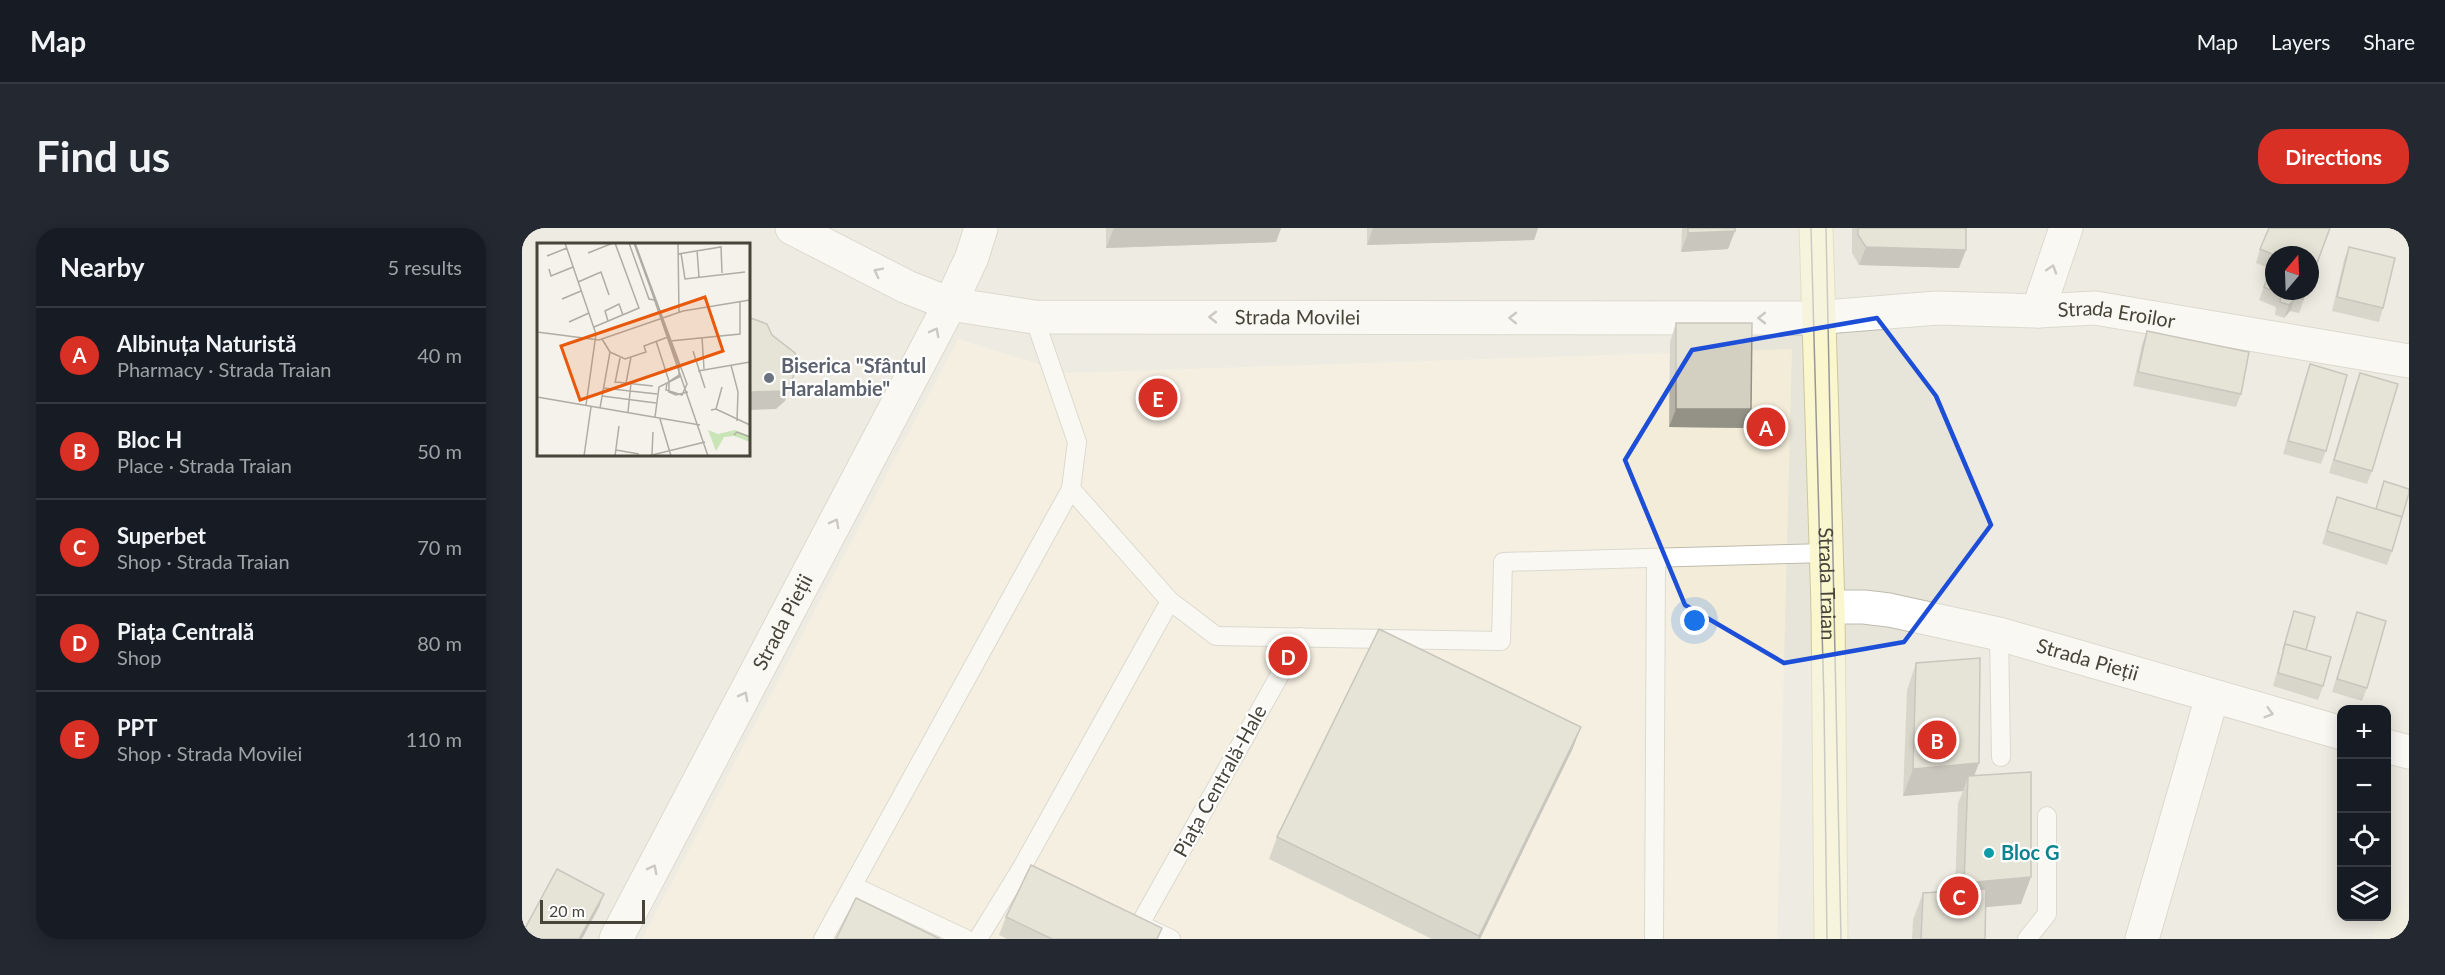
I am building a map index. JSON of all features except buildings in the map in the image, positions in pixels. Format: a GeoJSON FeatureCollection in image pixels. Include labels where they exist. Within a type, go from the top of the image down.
{"type":"FeatureCollection","features":[{"type":"Feature","properties":{"kind":"main road","name":"Strada Traian"},"geometry":{"type":"LineString","coordinates":[[1816,228],[1821,317],[1827,553],[1831,939]]}},
{"type":"Feature","properties":{"kind":"street","name":"Strada Movilei"},"geometry":{"type":"LineString","coordinates":[[792,228],[907,287],[950,304],[1034,317],[1821,317]]}},
{"type":"Feature","properties":{"kind":"street","name":"Strada Pieții"},"geometry":{"type":"LineString","coordinates":[[616,939],[950,304],[972,257],[981,228]]}},
{"type":"Feature","properties":{"kind":"street"},"geometry":{"type":"LineString","coordinates":[[2038,311],[2066,228]]}},
{"type":"Feature","properties":{"kind":"street","name":"Strada Eroilor"},"geometry":{"type":"LineString","coordinates":[[1821,317],[1937,308],[2038,311],[2095,308],[2409,361]]}},
{"type":"Feature","properties":{"kind":"street","name":"Strada Pieții"},"geometry":{"type":"LineString","coordinates":[[1828,607],[1881,609],[1999,634],[2337,732]]}},
{"type":"Feature","properties":{"kind":"street"},"geometry":{"type":"LineString","coordinates":[[2142,939],[2212,697]]}},
{"type":"Feature","properties":{"kind":"street"},"geometry":{"type":"LineString","coordinates":[[2391,747],[2409,752]]}},
{"type":"Feature","properties":{"kind":"lane"},"geometry":{"type":"LineString","coordinates":[[823,939],[1071,489],[1077,442],[1034,317]]}},
{"type":"Feature","properties":{"kind":"lane"},"geometry":{"type":"LineString","coordinates":[[1071,489],[1170,601],[1216,636],[1501,641],[1503,562],[1827,553]]}},
{"type":"Feature","properties":{"kind":"lane"},"geometry":{"type":"LineString","coordinates":[[1654,939],[1656,558]]}},
{"type":"Feature","properties":{"kind":"lane"},"geometry":{"type":"LineString","coordinates":[[978,939],[1020,869],[1170,601]]}},
{"type":"Feature","properties":{"kind":"lane"},"geometry":{"type":"LineString","coordinates":[[1999,634],[2001,757]]}},
{"type":"Feature","properties":{"kind":"lane","name":"Piața Centrală-Hale"},"geometry":{"type":"LineString","coordinates":[[1140,924],[1301,637]]}},
{"type":"Feature","properties":{"kind":"lane"},"geometry":{"type":"LineString","coordinates":[[2027,939],[2047,914],[2047,816]]}},
{"type":"Feature","properties":{"kind":"lane"},"geometry":{"type":"LineString","coordinates":[[1020,869],[1042,879]]}},
{"type":"Feature","properties":{"kind":"lane"},"geometry":{"type":"LineString","coordinates":[[853,886],[966,939]]}},
{"type":"Feature","properties":{"kind":"lane"},"geometry":{"type":"LineString","coordinates":[[1118,914],[1171,939]]}},
{"type":"Feature","properties":{"kind":"highlighted area"},"geometry":{"type":"Polygon","coordinates":[[[1877,318],[1936,396],[1991,525],[1904,642],[1784,663],[1685,605],[1625,460],[1692,350],[1877,318]]]}},
{"type":"Feature","properties":{"kind":"shaded area"},"geometry":{"type":"Polygon","coordinates":[[[522,228],[2409,228],[2409,939],[522,939],[522,228]]]}},
{"type":"Feature","properties":{"kind":"shaded area"},"geometry":{"type":"Polygon","coordinates":[[[958,339],[1067,373],[1792,349],[1777,939],[642,939],[958,339]]]}},
{"type":"Feature","properties":{"kind":"shaded area"},"geometry":{"type":"Polygon","coordinates":[[[2409,877],[2409,939],[2372,939],[2376,921],[2391,921],[2391,905],[2403,907],[2409,877]]]}},
{"type":"Feature","properties":{"kind":"tram line"},"geometry":{"type":"LineString","coordinates":[[1811,228],[1824,701],[1827,939]]}},
{"type":"Feature","properties":{"kind":"tram line"},"geometry":{"type":"LineString","coordinates":[[1826,228],[1841,939]]}},
{"type":"Feature","properties":{"kind":"place","name":"Biserica \"Sfântul Haralambie\""},"geometry":{"type":"Point","coordinates":[769,378]}},
{"type":"Feature","properties":{"kind":"place","name":"PPT"},"geometry":{"type":"Point","coordinates":[1158,398]}},
{"type":"Feature","properties":{"kind":"place","name":"Albinuța Naturistă"},"geometry":{"type":"Point","coordinates":[1766,427]}},
{"type":"Feature","properties":{"kind":"place","name":"Piața Centrală"},"geometry":{"type":"Point","coordinates":[1288,656]}},
{"type":"Feature","properties":{"kind":"place","name":"Bloc H"},"geometry":{"type":"Point","coordinates":[1937,740]}},
{"type":"Feature","properties":{"kind":"place","name":"Bloc G"},"geometry":{"type":"Point","coordinates":[1989,853]}},
{"type":"Feature","properties":{"kind":"place","name":"Superbet"},"geometry":{"type":"Point","coordinates":[1959,896]}}]}
